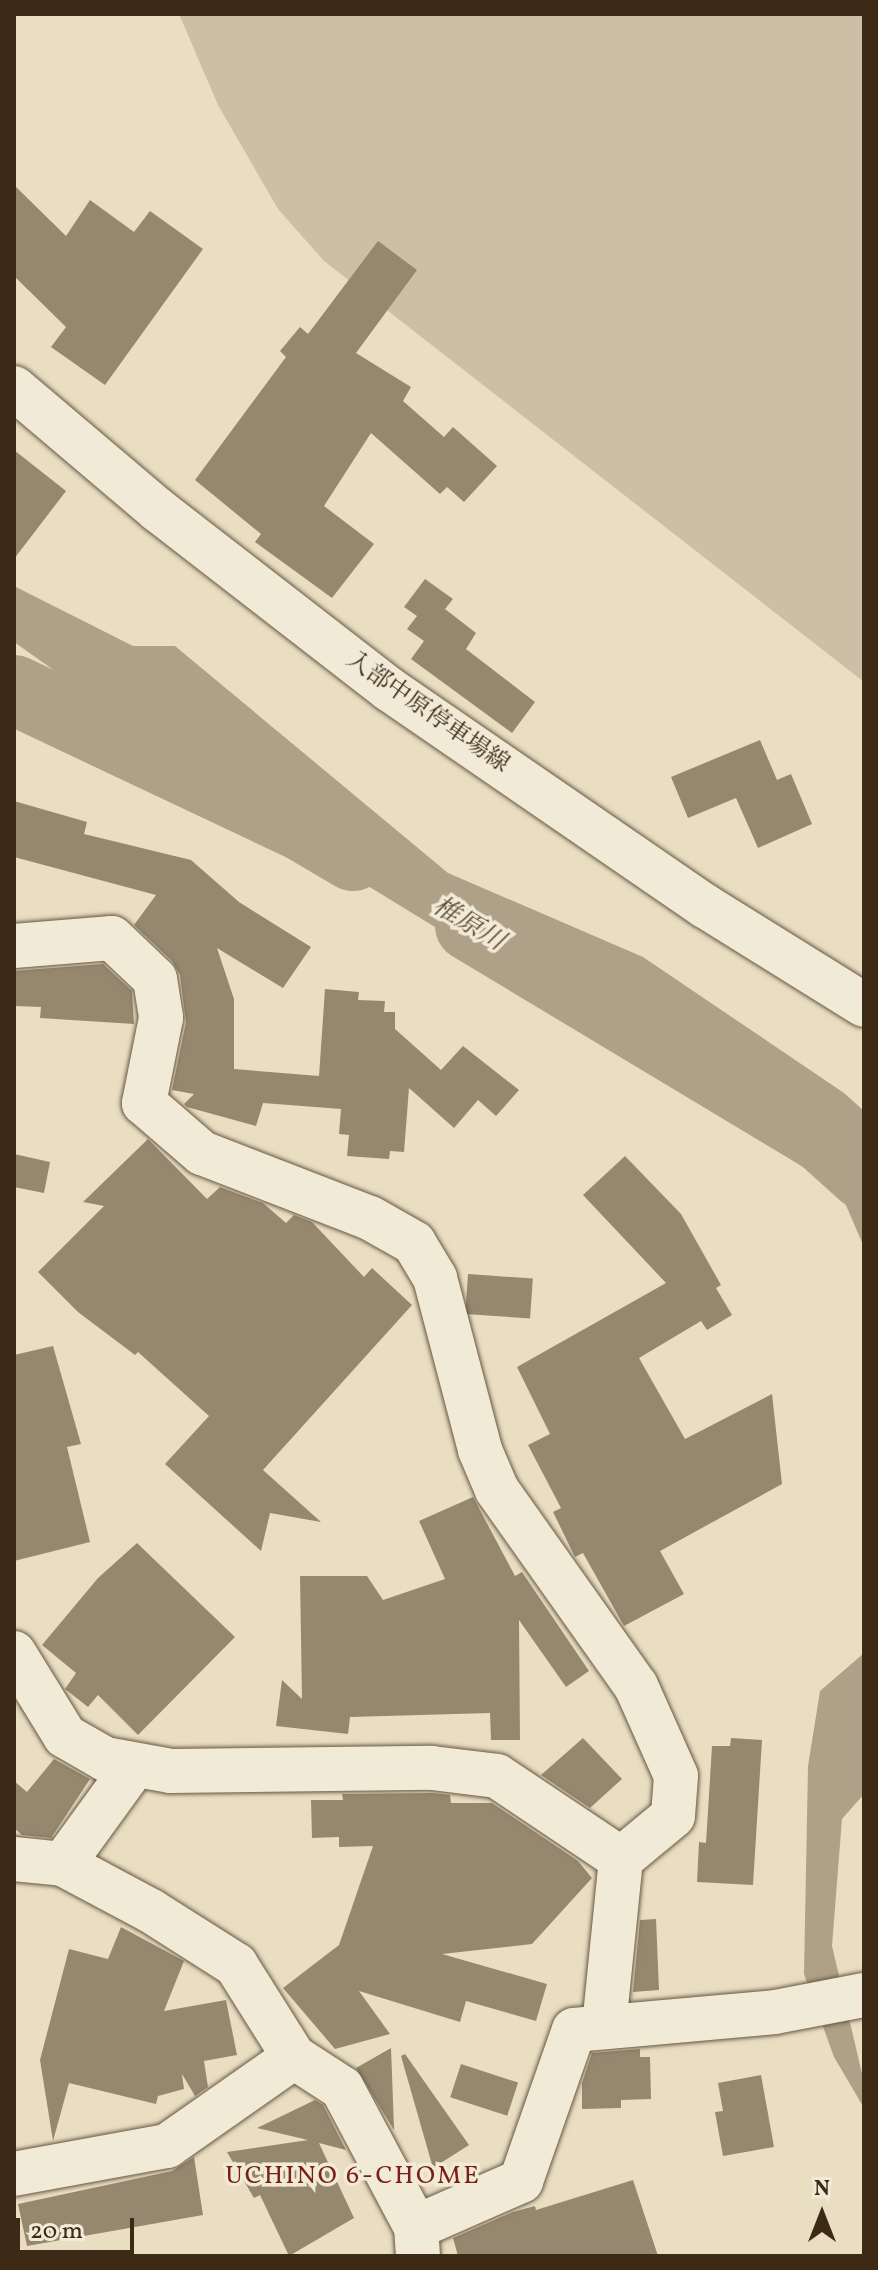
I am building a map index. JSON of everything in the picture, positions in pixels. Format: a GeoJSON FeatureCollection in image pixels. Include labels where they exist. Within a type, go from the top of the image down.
{"type":"FeatureCollection","features":[{"type":"Feature","properties":{"kind":"street","name":"入部中原停車場線"},"geometry":{"type":"LineString","coordinates":[[14,388],[158,510],[389,689],[705,906],[864,1005]]}},
{"type":"Feature","properties":{"kind":"street"},"geometry":{"type":"LineString","coordinates":[[14,946],[112,938],[155,979],[161,1018],[144,1103],[202,1153],[370,1218],[414,1243],[435,1278],[480,1450],[497,1490],[636,1686],[676,1776],[673,1816],[621,1859],[604,2025]]}},
{"type":"Feature","properties":{"kind":"street"},"geometry":{"type":"LineString","coordinates":[[14,1653],[65,1736],[105,1759],[171,1771],[432,1768],[497,1776],[621,1859]]}},
{"type":"Feature","properties":{"kind":"street"},"geometry":{"type":"LineString","coordinates":[[63,1864],[135,1765]]}},
{"type":"Feature","properties":{"kind":"street"},"geometry":{"type":"LineString","coordinates":[[14,1859],[63,1864],[151,1911],[236,1965],[294,2057],[342,2088],[417,2241],[521,2181],[574,2030],[775,2012],[864,1995]]}},
{"type":"Feature","properties":{"kind":"street"},"geometry":{"type":"LineString","coordinates":[[14,2174],[167,2146],[294,2057]]}},
{"type":"Feature","properties":{"kind":"shaded area"},"geometry":{"type":"Polygon","coordinates":[[[179,14],[864,14],[864,682],[324,261],[278,209],[218,105],[179,14]]]}},
{"type":"Feature","properties":{"kind":"water"},"geometry":{"type":"Polygon","coordinates":[[[14,586],[133,646],[175,646],[448,873],[643,957],[844,1093],[864,1111],[864,1247],[807,1115],[741,1057],[723,1058],[626,996],[566,974],[523,981],[368,886],[231,780],[184,762],[14,642],[14,586]]]}},
{"type":"Feature","properties":{"kind":"water"},"geometry":{"type":"Polygon","coordinates":[[[864,1653],[864,1794],[842,1819],[832,1946],[864,2082],[864,2108],[834,2057],[804,1974],[808,1766],[820,1691],[864,1653]]]}},
{"type":"Feature","properties":{"kind":"building"},"geometry":{"type":"Polygon","coordinates":[[[14,185],[66,236],[90,200],[134,232],[150,211],[203,249],[105,385],[51,347],[66,327],[14,276],[14,185]]]}},
{"type":"Feature","properties":{"kind":"building"},"geometry":{"type":"Polygon","coordinates":[[[378,241],[417,270],[356,353],[411,387],[403,401],[444,437],[453,427],[497,466],[464,502],[447,487],[440,494],[371,433],[324,506],[374,544],[332,598],[255,542],[261,534],[195,480],[286,357],[280,351],[300,327],[308,334],[378,241]]]}},
{"type":"Feature","properties":{"kind":"building"},"geometry":{"type":"Polygon","coordinates":[[[14,450],[66,491],[14,559],[14,450]]]}},
{"type":"Feature","properties":{"kind":"building"},"geometry":{"type":"Polygon","coordinates":[[[425,579],[453,599],[445,609],[476,633],[466,649],[535,702],[512,733],[411,659],[424,641],[407,629],[417,616],[404,607],[425,579]]]}},
{"type":"Feature","properties":{"kind":"building"},"geometry":{"type":"Polygon","coordinates":[[[760,740],[777,780],[791,774],[812,824],[758,848],[736,798],[688,818],[671,777],[760,740]]]}},
{"type":"Feature","properties":{"kind":"building"},"geometry":{"type":"Polygon","coordinates":[[[14,801],[87,822],[84,834],[191,860],[239,902],[311,947],[283,988],[217,948],[234,999],[234,1069],[319,1076],[325,989],[359,992],[358,1000],[385,1001],[384,1012],[395,1012],[395,1029],[441,1070],[463,1046],[519,1090],[496,1116],[478,1100],[454,1128],[409,1088],[404,1152],[390,1151],[389,1159],[347,1156],[349,1135],[339,1134],[341,1109],[263,1103],[256,1126],[187,1107],[184,1104],[194,1094],[172,1090],[186,1022],[180,975],[172,961],[134,925],[156,895],[14,857],[14,801]]]}},
{"type":"Feature","properties":{"kind":"building"},"geometry":{"type":"Polygon","coordinates":[[[103,964],[132,991],[134,1024],[40,1018],[41,1007],[14,1006],[14,971],[103,964]]]}},
{"type":"Feature","properties":{"kind":"building"},"geometry":{"type":"Polygon","coordinates":[[[148,1139],[207,1199],[220,1187],[263,1203],[286,1223],[294,1215],[312,1222],[364,1277],[372,1268],[412,1305],[263,1470],[321,1522],[270,1513],[261,1551],[165,1464],[209,1416],[138,1352],[135,1355],[78,1312],[38,1272],[104,1206],[83,1202],[148,1139]]]}},
{"type":"Feature","properties":{"kind":"building"},"geometry":{"type":"Polygon","coordinates":[[[14,1154],[50,1162],[44,1193],[14,1187],[14,1154]]]}},
{"type":"Feature","properties":{"kind":"building"},"geometry":{"type":"Polygon","coordinates":[[[625,1156],[681,1214],[721,1285],[716,1288],[732,1315],[707,1330],[701,1321],[639,1358],[685,1439],[772,1394],[782,1484],[660,1551],[684,1594],[624,1626],[583,1553],[575,1557],[553,1512],[561,1508],[528,1445],[550,1434],[517,1367],[666,1283],[583,1195],[625,1156]]]}},
{"type":"Feature","properties":{"kind":"building"},"geometry":{"type":"Polygon","coordinates":[[[468,1274],[533,1279],[530,1318],[465,1314],[468,1274]]]}},
{"type":"Feature","properties":{"kind":"building"},"geometry":{"type":"Polygon","coordinates":[[[53,1346],[81,1444],[67,1447],[90,1542],[14,1561],[14,1355],[53,1346]]]}},
{"type":"Feature","properties":{"kind":"building"},"geometry":{"type":"Polygon","coordinates":[[[473,1497],[515,1576],[522,1572],[589,1671],[566,1687],[519,1620],[520,1740],[491,1740],[490,1713],[350,1717],[348,1734],[276,1726],[282,1680],[302,1699],[300,1576],[367,1576],[383,1600],[445,1579],[419,1521],[473,1497]]]}},
{"type":"Feature","properties":{"kind":"building"},"geometry":{"type":"Polygon","coordinates":[[[137,1543],[235,1637],[138,1735],[98,1695],[88,1707],[65,1689],[76,1673],[42,1645],[98,1578],[137,1543]]]}},
{"type":"Feature","properties":{"kind":"building"},"geometry":{"type":"Polygon","coordinates":[[[583,1738],[622,1779],[590,1808],[541,1775],[583,1738]]]}},
{"type":"Feature","properties":{"kind":"building"},"geometry":{"type":"Polygon","coordinates":[[[731,1738],[762,1740],[753,1885],[697,1882],[699,1842],[706,1843],[712,1746],[730,1746],[731,1738]]]}},
{"type":"Feature","properties":{"kind":"building"},"geometry":{"type":"Polygon","coordinates":[[[54,1759],[90,1779],[51,1838],[22,1835],[14,1828],[14,1781],[27,1792],[54,1759]]]}},
{"type":"Feature","properties":{"kind":"building"},"geometry":{"type":"Polygon","coordinates":[[[342,1794],[450,1795],[451,1803],[492,1803],[578,1861],[592,1878],[532,1944],[442,1954],[547,1984],[536,2021],[466,2001],[460,2022],[359,1991],[390,2034],[335,2049],[283,1988],[339,1945],[373,1846],[339,1847],[339,1837],[312,1838],[311,1800],[343,1800],[342,1794]]]}},
{"type":"Feature","properties":{"kind":"building"},"geometry":{"type":"Polygon","coordinates":[[[656,1919],[659,1990],[633,1992],[640,1920],[656,1919]]]}},
{"type":"Feature","properties":{"kind":"building"},"geometry":{"type":"Polygon","coordinates":[[[121,1927],[184,1961],[164,2011],[226,2000],[237,2055],[204,2061],[208,2087],[195,2096],[182,2074],[184,2089],[158,2096],[156,2104],[69,2083],[53,2141],[40,2060],[69,1949],[108,1959],[121,1927]]]}},
{"type":"Feature","properties":{"kind":"building"},"geometry":{"type":"Polygon","coordinates":[[[391,2048],[394,2128],[394,2130],[356,2068],[391,2048]]]}},
{"type":"Feature","properties":{"kind":"building"},"geometry":{"type":"Polygon","coordinates":[[[640,2049],[640,2057],[650,2057],[651,2099],[621,2100],[621,2108],[582,2109],[582,2083],[592,2053],[640,2049]]]}},
{"type":"Feature","properties":{"kind":"building"},"geometry":{"type":"Polygon","coordinates":[[[405,2054],[469,2145],[433,2168],[401,2056],[405,2054]]]}},
{"type":"Feature","properties":{"kind":"building"},"geometry":{"type":"Polygon","coordinates":[[[461,2064],[518,2083],[507,2116],[450,2097],[461,2064]]]}},
{"type":"Feature","properties":{"kind":"building"},"geometry":{"type":"Polygon","coordinates":[[[761,2075],[774,2147],[723,2156],[715,2112],[723,2111],[718,2083],[761,2075]]]}},
{"type":"Feature","properties":{"kind":"building"},"geometry":{"type":"Polygon","coordinates":[[[315,2100],[323,2105],[346,2150],[319,2143],[354,2218],[289,2256],[260,2195],[254,2198],[227,2152],[308,2140],[257,2128],[315,2100]]]}},
{"type":"Feature","properties":{"kind":"building"},"geometry":{"type":"Polygon","coordinates":[[[194,2157],[203,2215],[27,2246],[18,2204],[172,2171],[194,2157]]]}},
{"type":"Feature","properties":{"kind":"building"},"geometry":{"type":"Polygon","coordinates":[[[633,2180],[658,2256],[458,2256],[453,2238],[513,2212],[535,2206],[536,2210],[633,2180]]]}},
{"type":"Feature","properties":{"kind":"waterway","name":"椎原川"},"geometry":{"type":"LineString","coordinates":[[14,690],[304,827],[353,856]]}},
{"type":"Feature","properties":{"kind":"waterway","name":"椎原川"},"geometry":{"type":"LineString","coordinates":[[470,926],[823,1138],[864,1175]]}},
{"type":"Feature","properties":{"kind":"district","name":"UCHINO 6-CHOME"},"geometry":{"type":"Point","coordinates":[353,2177]}}]}
